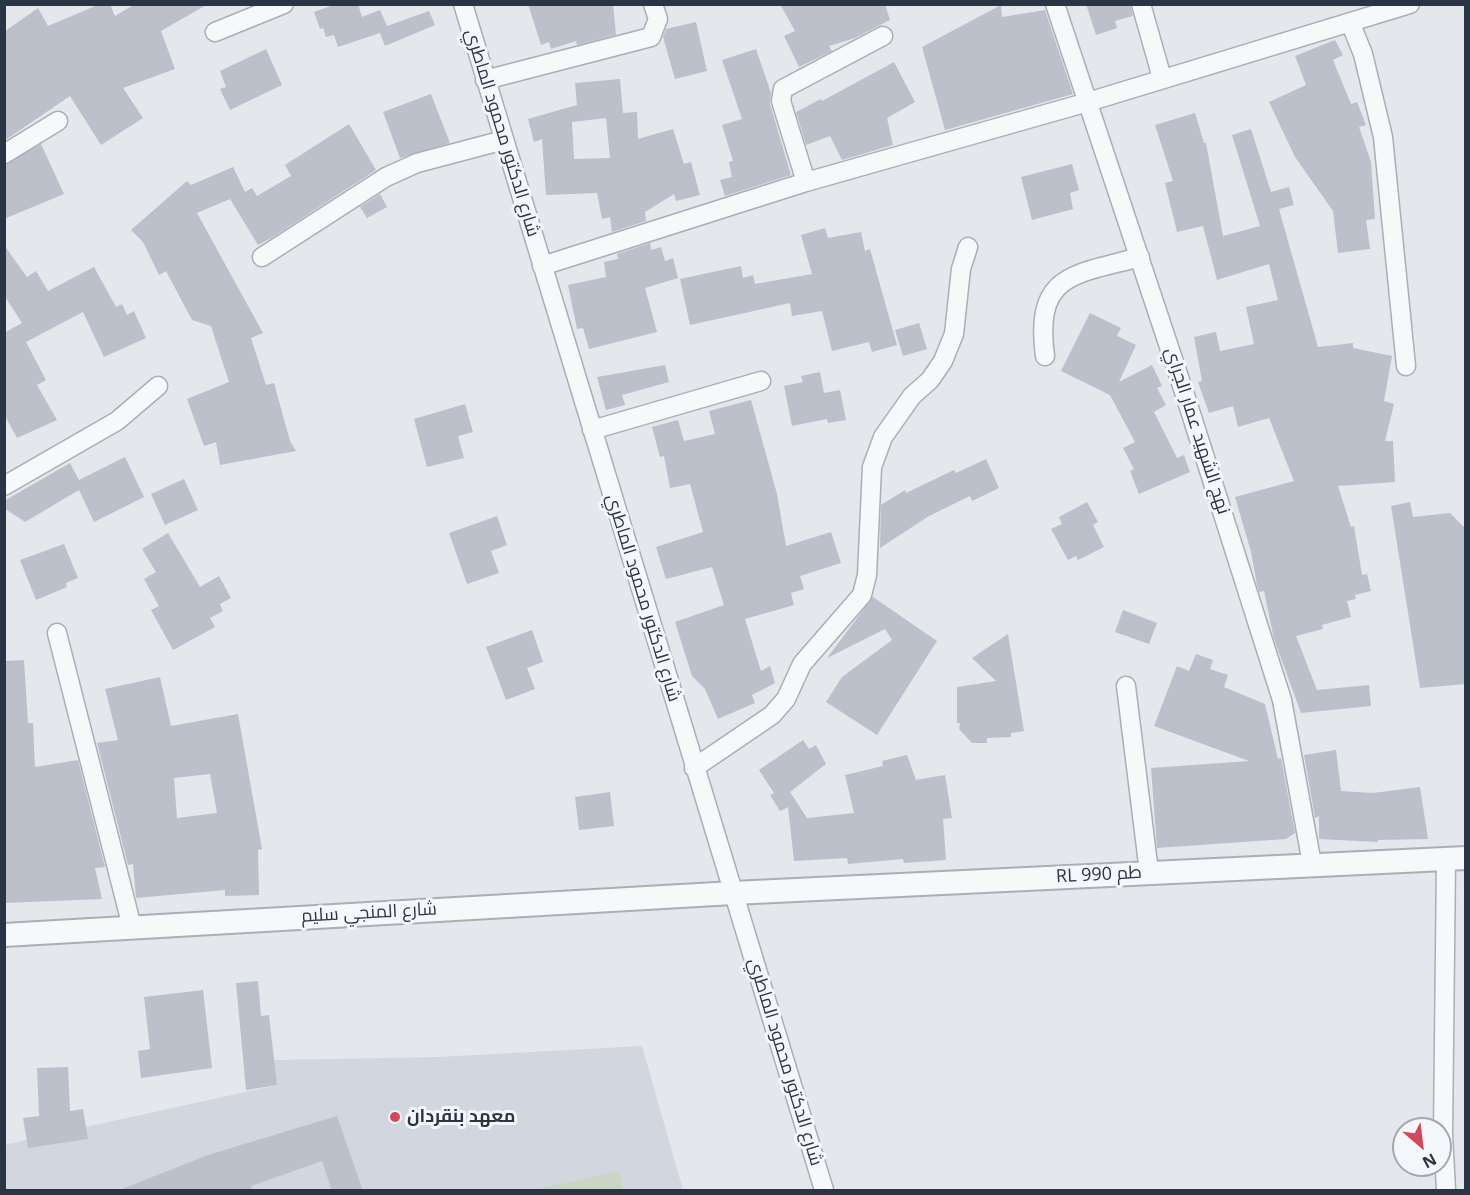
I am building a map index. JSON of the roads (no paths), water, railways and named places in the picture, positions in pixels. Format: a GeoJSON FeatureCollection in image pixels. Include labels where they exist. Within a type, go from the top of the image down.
{"type":"FeatureCollection","features":[{"type":"Feature","properties":{"kind":"street"},"geometry":{"type":"LineString","coordinates":[[215,32],[284,4]]}},
{"type":"Feature","properties":{"kind":"street","name":"شارع الدكتور محمود الماطري"},"geometry":{"type":"LineString","coordinates":[[462,4],[824,1191]]}},
{"type":"Feature","properties":{"kind":"street"},"geometry":{"type":"LineString","coordinates":[[485,80],[651,36],[658,19],[653,4]]}},
{"type":"Feature","properties":{"kind":"street","name":"نهج الشهيد عمار الجراي"},"geometry":{"type":"LineString","coordinates":[[1055,4],[1140,257],[1282,700],[1312,864]]}},
{"type":"Feature","properties":{"kind":"street"},"geometry":{"type":"LineString","coordinates":[[1141,4],[1162,78]]}},
{"type":"Feature","properties":{"kind":"street"},"geometry":{"type":"LineString","coordinates":[[542,266],[806,182],[1088,102],[1410,4]]}},
{"type":"Feature","properties":{"kind":"street"},"geometry":{"type":"LineString","coordinates":[[1350,22],[1364,54],[1383,137],[1406,366]]}},
{"type":"Feature","properties":{"kind":"street"},"geometry":{"type":"LineString","coordinates":[[806,182],[781,101],[783,88],[883,36]]}},
{"type":"Feature","properties":{"kind":"street"},"geometry":{"type":"LineString","coordinates":[[4,154],[58,121]]}},
{"type":"Feature","properties":{"kind":"street"},"geometry":{"type":"LineString","coordinates":[[262,256],[386,177],[417,163],[504,140]]}},
{"type":"Feature","properties":{"kind":"street"},"geometry":{"type":"LineString","coordinates":[[694,768],[772,715],[786,699],[802,664],[862,595],[867,575],[873,467],[883,437],[912,396],[930,380],[943,362],[954,334],[961,269],[968,247]]}},
{"type":"Feature","properties":{"kind":"street"},"geometry":{"type":"LineString","coordinates":[[1046,356],[1042,331],[1045,304],[1057,285],[1077,274],[1140,257]]}},
{"type":"Feature","properties":{"kind":"street"},"geometry":{"type":"LineString","coordinates":[[592,430],[761,381]]}},
{"type":"Feature","properties":{"kind":"street"},"geometry":{"type":"LineString","coordinates":[[4,486],[117,421],[158,387]]}},
{"type":"Feature","properties":{"kind":"street"},"geometry":{"type":"LineString","coordinates":[[57,633],[132,927]]}},
{"type":"Feature","properties":{"kind":"street"},"geometry":{"type":"LineString","coordinates":[[1126,686],[1149,872]]}},
{"type":"Feature","properties":{"kind":"street"},"geometry":{"type":"LineString","coordinates":[[1446,1191],[1443,1134],[1456,859]]}},
{"type":"Feature","properties":{"kind":"street","name":"RL طم 990"},"geometry":{"type":"LineString","coordinates":[[733,893],[1456,859]]}},
{"type":"Feature","properties":{"kind":"street","name":"شارع المنجي سليم"},"geometry":{"type":"LineString","coordinates":[[4,936],[733,893]]}},
{"type":"Feature","properties":{"kind":"place","name":"معهد بنقردان"},"geometry":{"type":"Point","coordinates":[395,1117]}}]}
